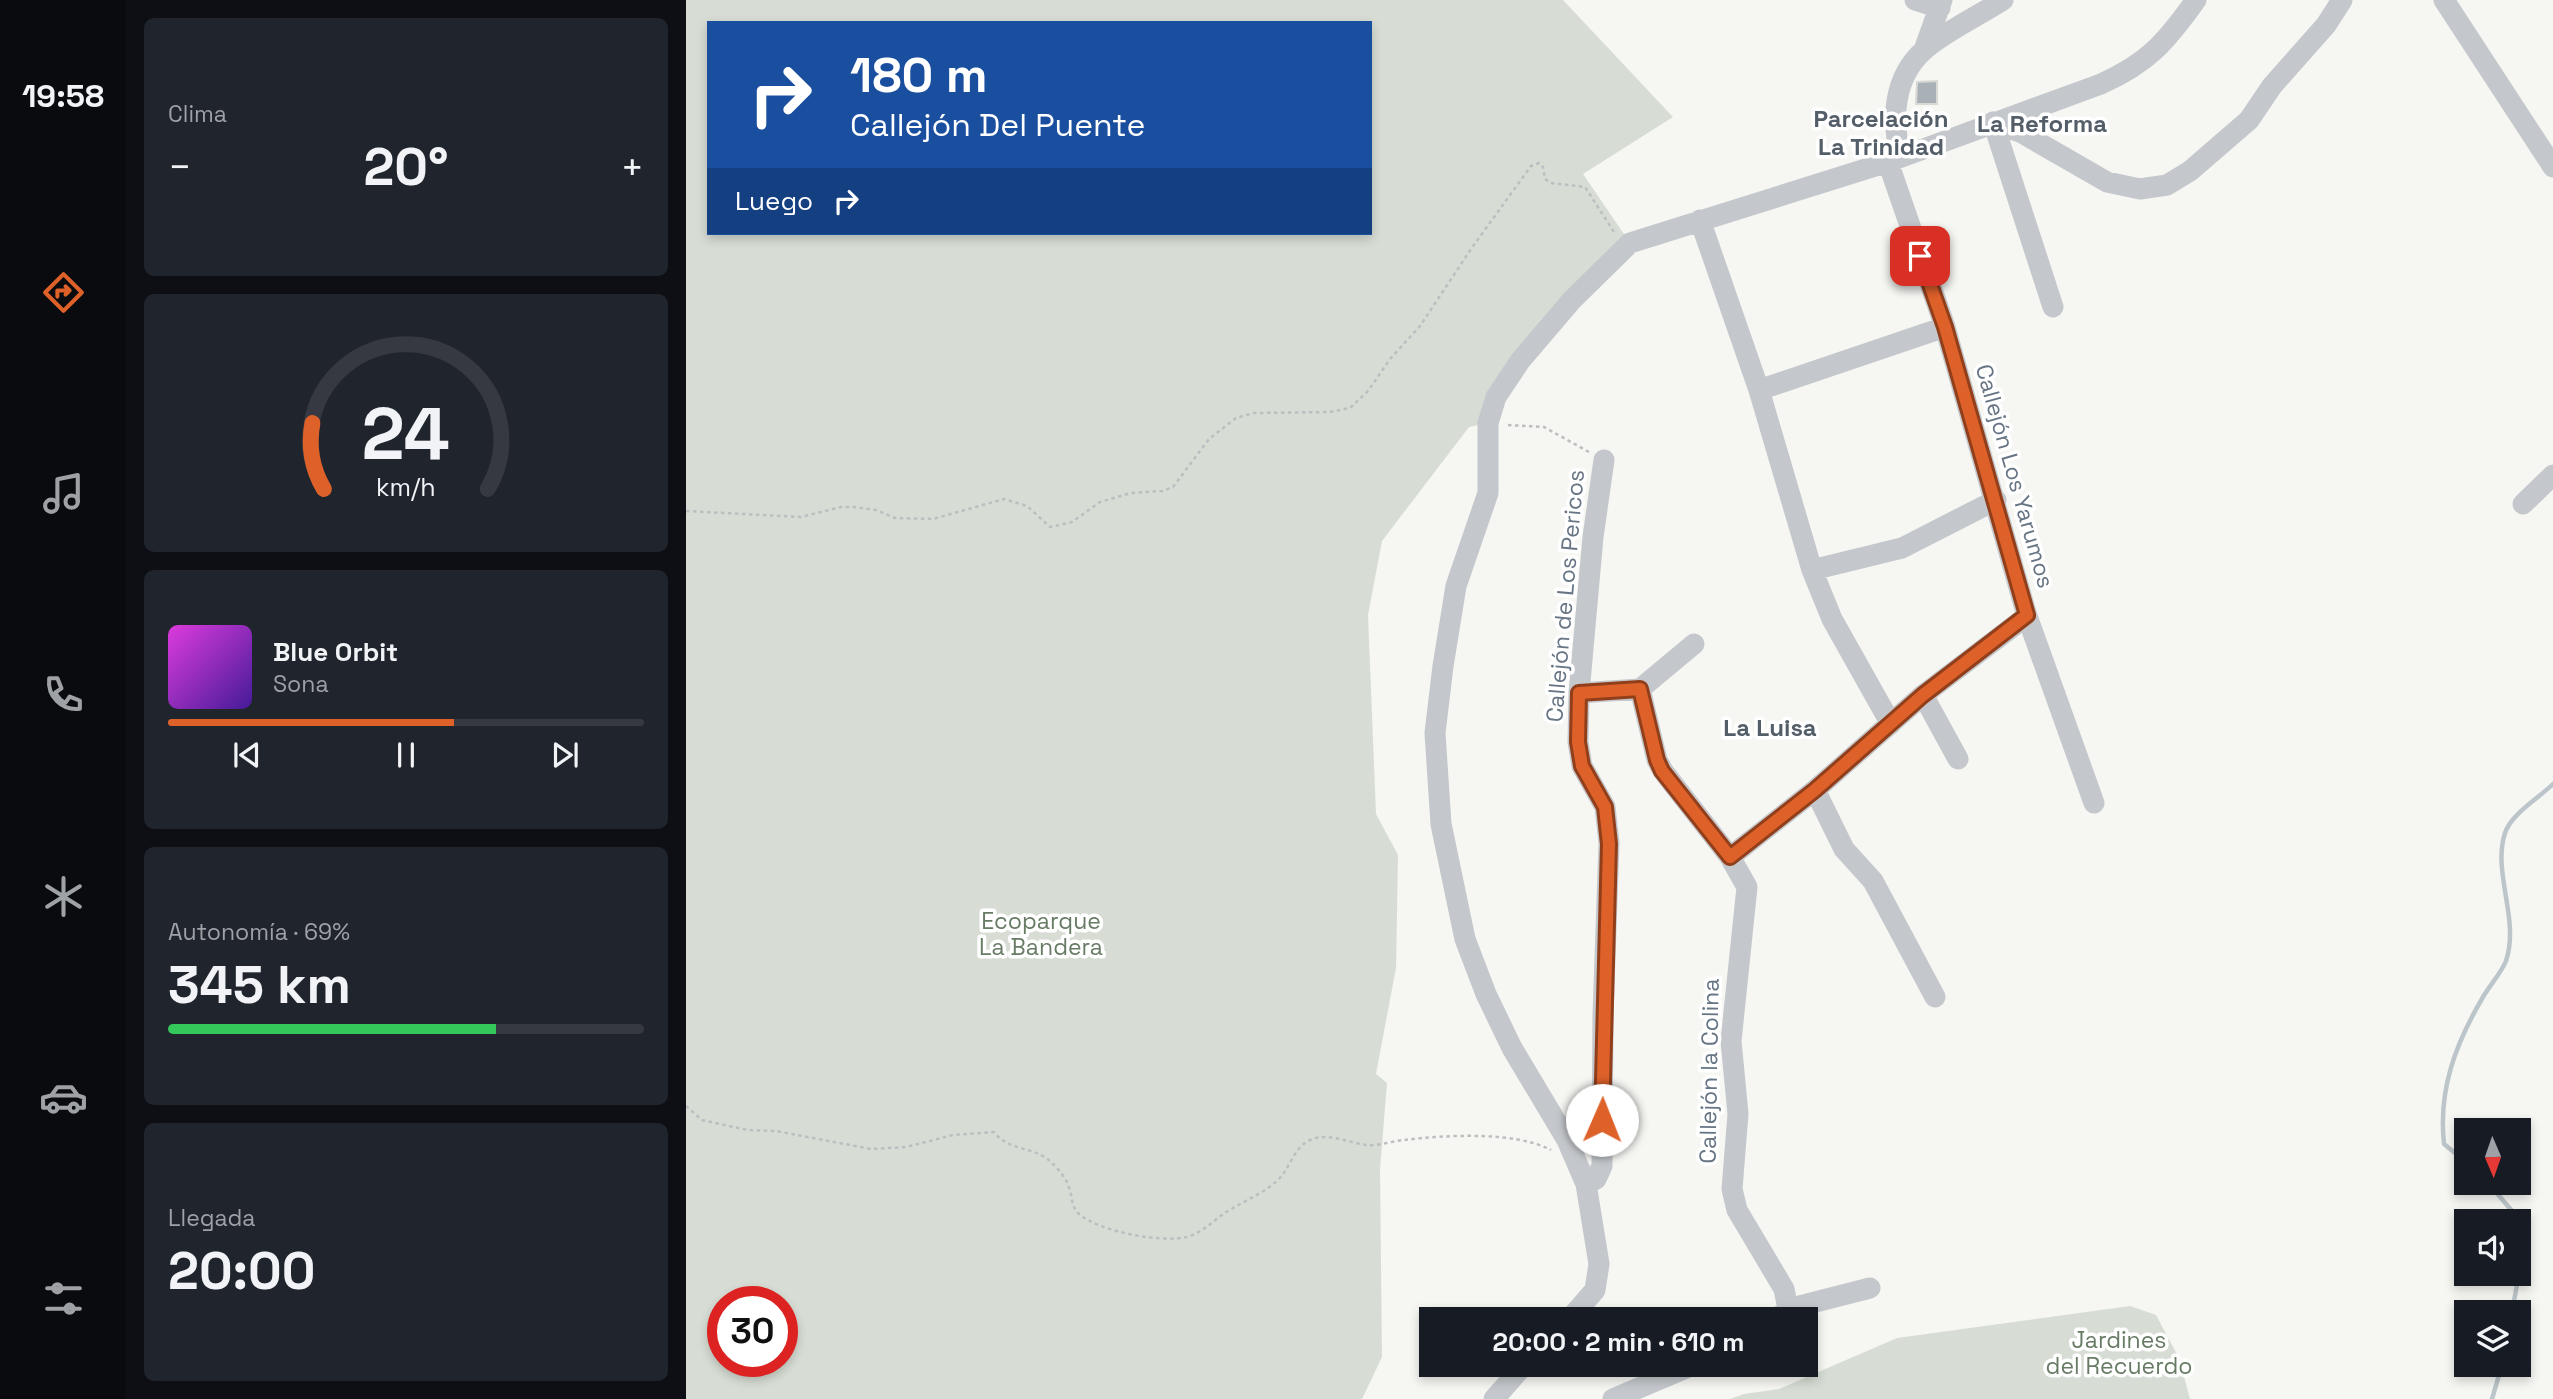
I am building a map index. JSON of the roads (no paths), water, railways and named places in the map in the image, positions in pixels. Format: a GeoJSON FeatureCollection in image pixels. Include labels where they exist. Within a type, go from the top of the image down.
{"type":"FeatureCollection","features":[{"type":"Feature","properties":{"kind":"street"},"geometry":{"type":"LineString","coordinates":[[1915,0],[1941,4],[1924,50]]}},
{"type":"Feature","properties":{"kind":"street"},"geometry":{"type":"LineString","coordinates":[[1924,50],[2004,0]]}},
{"type":"Feature","properties":{"kind":"street"},"geometry":{"type":"LineString","coordinates":[[1580,1307],[1595,1290],[1599,1265],[1586,1184],[1567,1140],[1512,1048],[1486,995],[1465,939],[1441,824],[1435,733],[1457,586],[1488,493],[1488,423],[1496,397],[1520,361],[1572,300],[1624,246],[1895,159],[2101,84],[2127,72],[2157,51],[2196,0]]}},
{"type":"Feature","properties":{"kind":"street"},"geometry":{"type":"LineString","coordinates":[[1993,122],[2022,133],[2106,182],[2140,189],[2167,185],[2190,171],[2249,120],[2272,86],[2326,25],[2342,0]]}},
{"type":"Feature","properties":{"kind":"street"},"geometry":{"type":"LineString","coordinates":[[2444,0],[2553,167]]}},
{"type":"Feature","properties":{"kind":"street","name":"Callejón Los Yarumos"},"geometry":{"type":"LineString","coordinates":[[1924,50],[1902,85],[1893,110],[1895,159],[1996,500],[2027,615],[2094,803]]}},
{"type":"Feature","properties":{"kind":"street"},"geometry":{"type":"LineString","coordinates":[[1993,122],[2053,307]]}},
{"type":"Feature","properties":{"kind":"street"},"geometry":{"type":"LineString","coordinates":[[1700,220],[1759,390],[1812,570],[1832,619],[1891,724]]}},
{"type":"Feature","properties":{"kind":"street"},"geometry":{"type":"LineString","coordinates":[[1759,390],[1945,327]]}},
{"type":"Feature","properties":{"kind":"street","name":"Callejón de Los Pericos"},"geometry":{"type":"LineString","coordinates":[[1586,1184],[1596,1179],[1602,1166],[1603,1015],[1609,844],[1605,807],[1582,766],[1578,742],[1579,693],[1593,537],[1604,460]]}},
{"type":"Feature","properties":{"kind":"street"},"geometry":{"type":"LineString","coordinates":[[2523,504],[2553,475]]}},
{"type":"Feature","properties":{"kind":"street"},"geometry":{"type":"LineString","coordinates":[[1812,570],[1902,548],[1996,500]]}},
{"type":"Feature","properties":{"kind":"street"},"geometry":{"type":"LineString","coordinates":[[1730,857],[1815,790],[1923,695],[2027,615]]}},
{"type":"Feature","properties":{"kind":"street"},"geometry":{"type":"LineString","coordinates":[[1579,693],[1640,689],[1694,644]]}},
{"type":"Feature","properties":{"kind":"street","name":"Callejón la Colina"},"geometry":{"type":"LineString","coordinates":[[1640,689],[1662,771],[1730,857],[1747,887],[1731,1041],[1738,1114],[1732,1189],[1737,1210],[1784,1289],[1783,1307]]}},
{"type":"Feature","properties":{"kind":"street"},"geometry":{"type":"LineString","coordinates":[[1923,695],[1958,759]]}},
{"type":"Feature","properties":{"kind":"street"},"geometry":{"type":"LineString","coordinates":[[1815,790],[1844,849],[1873,881],[1935,997]]}},
{"type":"Feature","properties":{"kind":"street"},"geometry":{"type":"LineString","coordinates":[[1806,1307],[1870,1288]]}},
{"type":"Feature","properties":{"kind":"street"},"geometry":{"type":"LineString","coordinates":[[1494,1399],[1513,1377]]}},
{"type":"Feature","properties":{"kind":"street"},"geometry":{"type":"LineString","coordinates":[[1613,1399],[1665,1377]]}},
{"type":"Feature","properties":{"kind":"waterway"},"geometry":{"type":"LineString","coordinates":[[2454,1152],[2444,1144],[2443,1124],[2451,1067],[2483,997],[2506,961],[2509,945],[2510,929],[2502,864],[2505,833],[2513,819],[2553,784]]}},
{"type":"Feature","properties":{"kind":"waterway"},"geometry":{"type":"LineString","coordinates":[[2498,1195],[2510,1209]]}},
{"type":"Feature","properties":{"kind":"waterway"},"geometry":{"type":"LineString","coordinates":[[2514,1300],[2517,1286]]}},
{"type":"Feature","properties":{"kind":"waterway"},"geometry":{"type":"LineString","coordinates":[[2492,1399],[2498,1377]]}},
{"type":"Feature","properties":{"kind":"district","name":"La Reforma"},"geometry":{"type":"Point","coordinates":[2042,123]}},
{"type":"Feature","properties":{"kind":"district","name":"Parcelación La Trinidad"},"geometry":{"type":"Point","coordinates":[1881,132]}},
{"type":"Feature","properties":{"kind":"district","name":"La Luisa"},"geometry":{"type":"Point","coordinates":[1770,727]}},
{"type":"Feature","properties":{"kind":"park label","name":"Ecoparque La Bandera"},"geometry":{"type":"Point","coordinates":[1041,934]}},
{"type":"Feature","properties":{"kind":"park label","name":"Jardines del Recuerdo"},"geometry":{"type":"Point","coordinates":[2119,1353]}}]}
